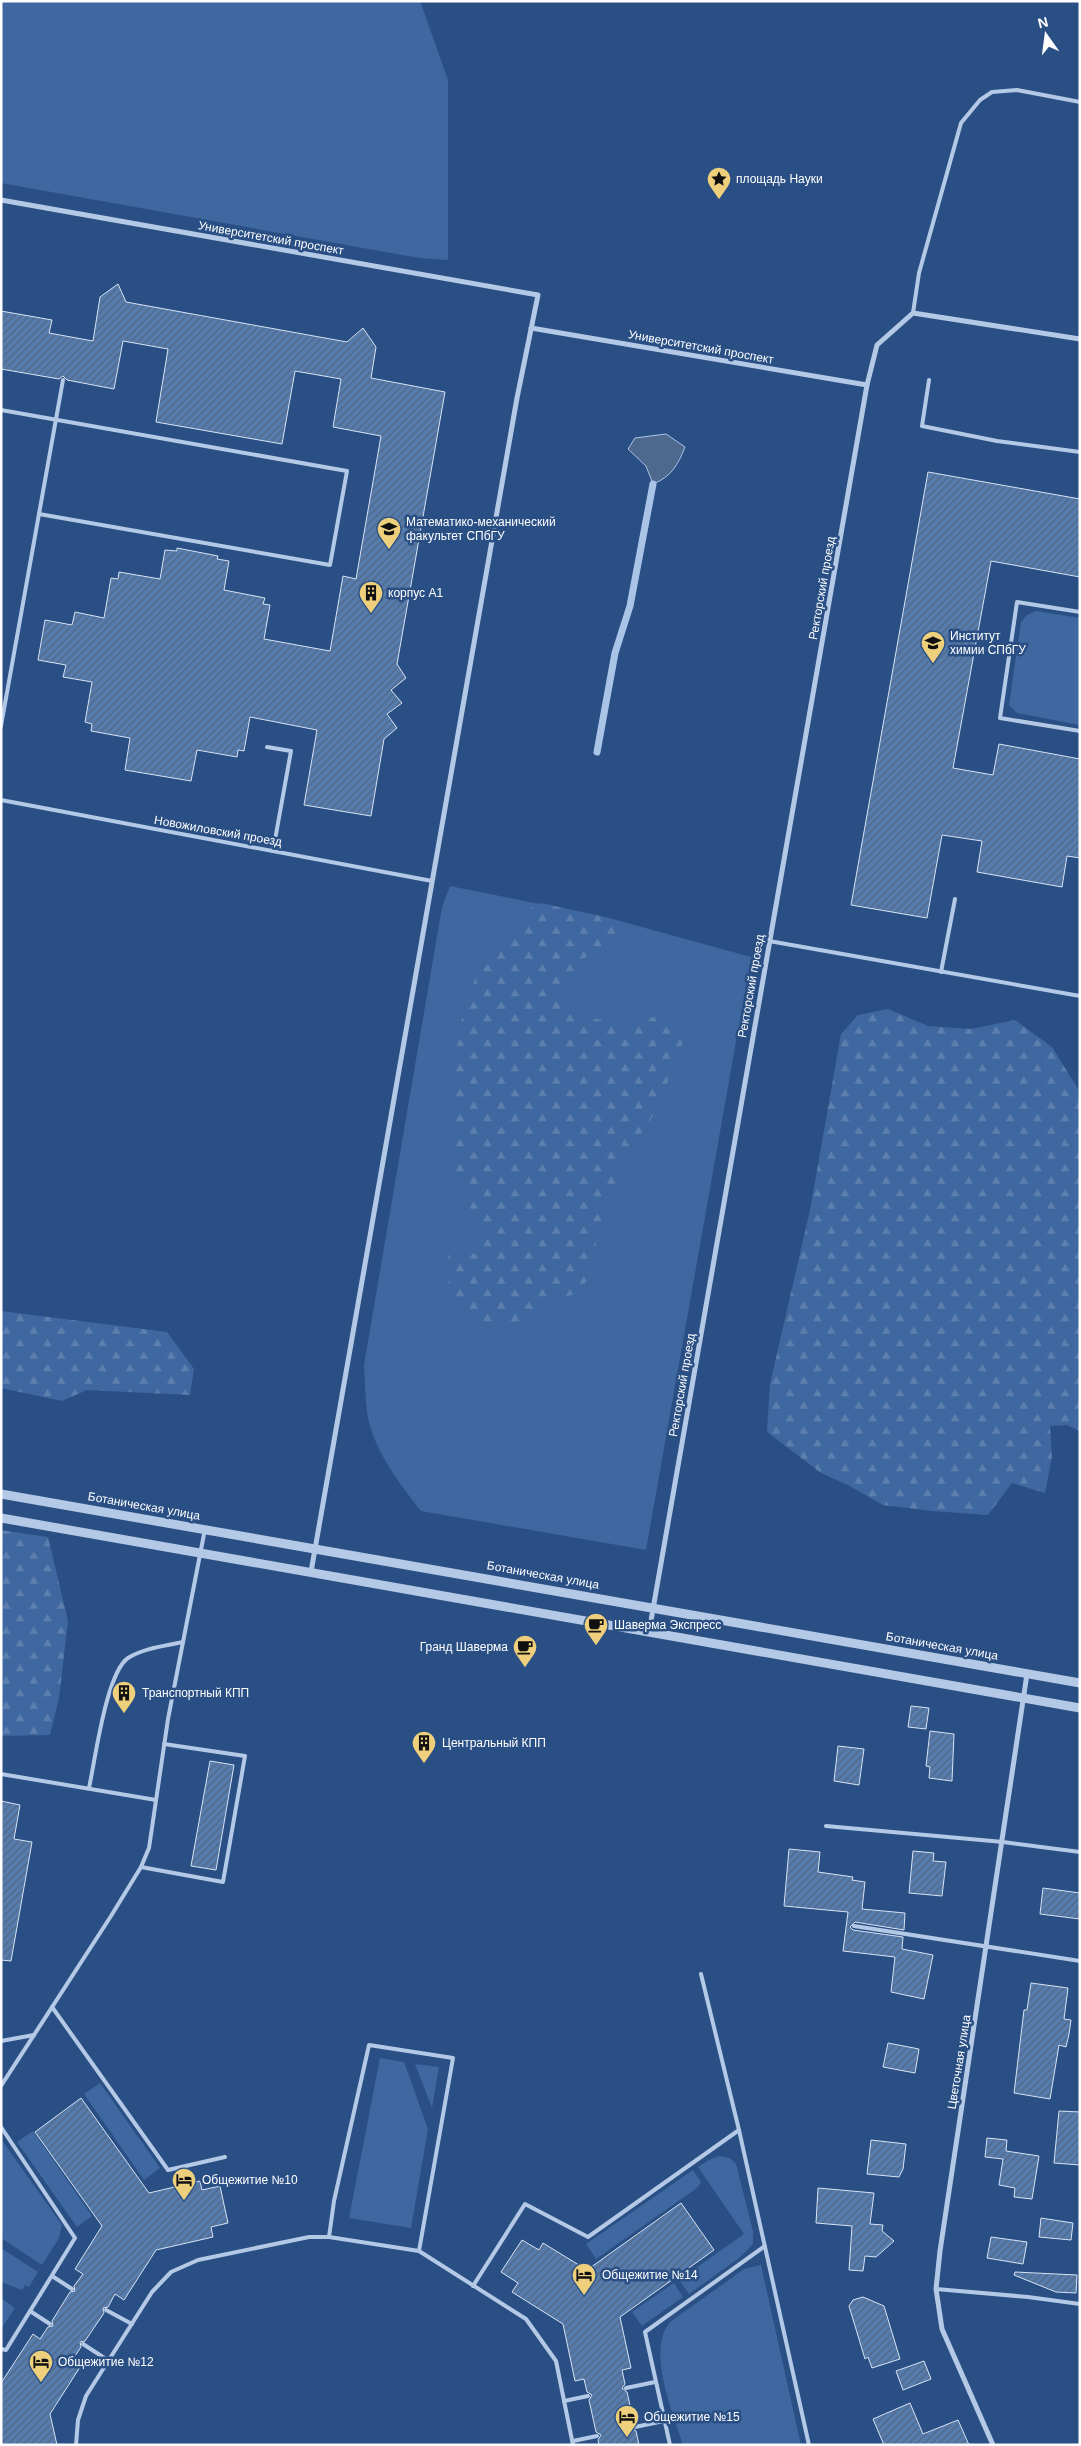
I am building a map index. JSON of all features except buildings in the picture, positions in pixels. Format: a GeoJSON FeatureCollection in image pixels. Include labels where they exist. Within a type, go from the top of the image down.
{"type":"FeatureCollection","features":[{"type":"Feature","properties":{"kind":"street","name":"Университетский проспект"},"geometry":{"type":"LineString","coordinates":[[1,200],[538,295],[531,328],[867,385]]}},
{"type":"Feature","properties":{"kind":"street"},"geometry":{"type":"LineString","coordinates":[[914,313],[1080,340]]}},
{"type":"Feature","properties":{"kind":"street","name":"Ректорский проезд"},"geometry":{"type":"LineString","coordinates":[[649,1632],[867,385],[877,345],[914,313]]}},
{"type":"Feature","properties":{"kind":"street"},"geometry":{"type":"LineString","coordinates":[[310,1572],[515,407],[531,328]]}},
{"type":"Feature","properties":{"kind":"street","name":"Ботаническая улица"},"geometry":{"type":"LineString","coordinates":[[1,1494],[1080,1683]]}},
{"type":"Feature","properties":{"kind":"street"},"geometry":{"type":"LineString","coordinates":[[1,1518],[1080,1708]]}},
{"type":"Feature","properties":{"kind":"street","name":"Цветочная улица"},"geometry":{"type":"LineString","coordinates":[[993,2445],[942,2329],[936,2289],[940,2250],[1027,1674]]}},
{"type":"Feature","properties":{"kind":"lane"},"geometry":{"type":"LineString","coordinates":[[914,313],[919,273],[962,123],[980,100],[992,92],[1017,90],[1080,102]]}},
{"type":"Feature","properties":{"kind":"lane"},"geometry":{"type":"LineString","coordinates":[[1,726],[63,380]]}},
{"type":"Feature","properties":{"kind":"lane"},"geometry":{"type":"LineString","coordinates":[[929,380],[922,426],[997,441],[1080,452]]}},
{"type":"Feature","properties":{"kind":"lane"},"geometry":{"type":"LineString","coordinates":[[1,410],[347,472],[330,565],[39,514]]}},
{"type":"Feature","properties":{"kind":"lane"},"geometry":{"type":"LineString","coordinates":[[1080,612],[1017,602],[1000,718],[1080,730]]}},
{"type":"Feature","properties":{"kind":"lane"},"geometry":{"type":"LineString","coordinates":[[267,747],[291,751],[273,851]]}},
{"type":"Feature","properties":{"kind":"lane","name":"Новожиловский проезд"},"geometry":{"type":"LineString","coordinates":[[1,800],[432,880]]}},
{"type":"Feature","properties":{"kind":"lane"},"geometry":{"type":"LineString","coordinates":[[941,972],[955,899]]}},
{"type":"Feature","properties":{"kind":"lane"},"geometry":{"type":"LineString","coordinates":[[769,941],[1080,996]]}},
{"type":"Feature","properties":{"kind":"lane"},"geometry":{"type":"LineString","coordinates":[[1,2086],[141,1867],[149,1848],[164,1744],[205,1529]]}},
{"type":"Feature","properties":{"kind":"lane"},"geometry":{"type":"LineString","coordinates":[[90,1788],[105,1709],[114,1678],[127,1659],[144,1651],[183,1642]]}},
{"type":"Feature","properties":{"kind":"lane"},"geometry":{"type":"LineString","coordinates":[[141,1867],[223,1882],[244,1756],[164,1744]]}},
{"type":"Feature","properties":{"kind":"lane"},"geometry":{"type":"LineString","coordinates":[[1,1774],[156,1800]]}},
{"type":"Feature","properties":{"kind":"lane"},"geometry":{"type":"LineString","coordinates":[[826,1826],[1003,1842],[1080,1852]]}},
{"type":"Feature","properties":{"kind":"lane"},"geometry":{"type":"LineString","coordinates":[[854,1926],[987,1946],[1014,1953],[1080,1961]]}},
{"type":"Feature","properties":{"kind":"lane"},"geometry":{"type":"LineString","coordinates":[[701,1974],[739,2130],[809,2445]]}},
{"type":"Feature","properties":{"kind":"lane"},"geometry":{"type":"LineString","coordinates":[[52,2007],[168,2170],[225,2157]]}},
{"type":"Feature","properties":{"kind":"lane"},"geometry":{"type":"LineString","coordinates":[[1,2041],[34,2034]]}},
{"type":"Feature","properties":{"kind":"lane"},"geometry":{"type":"LineString","coordinates":[[329,2237],[334,2201],[369,2045],[454,2058],[419,2251]]}},
{"type":"Feature","properties":{"kind":"lane"},"geometry":{"type":"LineString","coordinates":[[1,2127],[75,2238],[6,2350],[1,2349]]}},
{"type":"Feature","properties":{"kind":"lane"},"geometry":{"type":"LineString","coordinates":[[473,2286],[525,2204],[588,2237],[739,2130]]}},
{"type":"Feature","properties":{"kind":"lane"},"geometry":{"type":"LineString","coordinates":[[76,2445],[78,2420],[86,2396],[152,2292],[171,2272],[198,2260],[309,2237],[329,2237],[419,2251],[526,2319],[556,2361],[573,2443],[597,2436]]}},
{"type":"Feature","properties":{"kind":"lane"},"geometry":{"type":"LineString","coordinates":[[670,2445],[645,2332],[765,2246]]}},
{"type":"Feature","properties":{"kind":"lane"},"geometry":{"type":"LineString","coordinates":[[52,2276],[72,2289]]}},
{"type":"Feature","properties":{"kind":"lane"},"geometry":{"type":"LineString","coordinates":[[936,2289],[1080,2304]]}},
{"type":"Feature","properties":{"kind":"lane"},"geometry":{"type":"LineString","coordinates":[[106,2310],[132,2324]]}},
{"type":"Feature","properties":{"kind":"lane"},"geometry":{"type":"LineString","coordinates":[[30,2311],[50,2324]]}},
{"type":"Feature","properties":{"kind":"lane"},"geometry":{"type":"LineString","coordinates":[[83,2344],[108,2360]]}},
{"type":"Feature","properties":{"kind":"lane"},"geometry":{"type":"LineString","coordinates":[[626,2388],[655,2382]]}},
{"type":"Feature","properties":{"kind":"lane"},"geometry":{"type":"LineString","coordinates":[[564,2401],[588,2396]]}},
{"type":"Feature","properties":{"kind":"lane"},"geometry":{"type":"LineString","coordinates":[[635,2427],[664,2421]]}},
{"type":"Feature","properties":{"kind":"green space"},"geometry":{"type":"Polygon","coordinates":[[[1,1],[420,1],[448,80],[448,260],[419,258],[1,183],[1,1]]]}},
{"type":"Feature","properties":{"kind":"green space"},"geometry":{"type":"Polygon","coordinates":[[[1036,611],[1080,618],[1080,725],[1017,713],[1009,705],[1021,622],[1027,615],[1036,611]]]}},
{"type":"Feature","properties":{"kind":"green space"},"geometry":{"type":"Polygon","coordinates":[[[450,886],[609,918],[751,957],[646,1550],[421,1511],[388,1465],[374,1439],[366,1406],[364,1365],[442,907],[450,886]]]}},
{"type":"Feature","properties":{"kind":"green space"},"geometry":{"type":"Polygon","coordinates":[[[541,903],[609,918],[617,938],[598,953],[578,960],[565,992],[570,1013],[619,1024],[663,1015],[685,1030],[682,1046],[655,1113],[625,1157],[598,1234],[588,1280],[572,1295],[541,1303],[514,1329],[485,1326],[462,1305],[449,1289],[448,1254],[462,1250],[479,1255],[478,1227],[451,1161],[458,1030],[477,972],[517,929],[529,909],[541,903]]]}},
{"type":"Feature","properties":{"kind":"green space"},"geometry":{"type":"Polygon","coordinates":[[[888,1009],[928,1026],[971,1029],[1015,1020],[1052,1047],[1080,1092],[1080,1431],[1067,1425],[1050,1426],[1052,1457],[1045,1493],[1012,1483],[988,1515],[883,1505],[848,1485],[821,1473],[767,1432],[770,1384],[810,1210],[841,1034],[858,1015],[888,1009]]]}},
{"type":"Feature","properties":{"kind":"green space"},"geometry":{"type":"Polygon","coordinates":[[[1,1311],[167,1332],[194,1369],[190,1395],[87,1390],[62,1401],[1,1388],[1,1311]]]}},
{"type":"Feature","properties":{"kind":"green space"},"geometry":{"type":"Polygon","coordinates":[[[1,1530],[48,1537],[68,1621],[59,1698],[50,1735],[1,1736],[1,1530]]]}},
{"type":"Feature","properties":{"kind":"green space"},"geometry":{"type":"Polygon","coordinates":[[[380,2058],[404,2062],[428,2129],[411,2228],[349,2218],[380,2058]]]}},
{"type":"Feature","properties":{"kind":"green space"},"geometry":{"type":"Polygon","coordinates":[[[415,2064],[439,2067],[432,2108],[415,2064]]]}},
{"type":"Feature","properties":{"kind":"green space"},"geometry":{"type":"Polygon","coordinates":[[[100,2083],[160,2168],[144,2180],[84,2094],[100,2083]]]}},
{"type":"Feature","properties":{"kind":"green space"},"geometry":{"type":"Polygon","coordinates":[[[33,2131],[92,2216],[77,2227],[17,2142],[33,2131]]]}},
{"type":"Feature","properties":{"kind":"green space"},"geometry":{"type":"Polygon","coordinates":[[[1,2139],[62,2225],[59,2238],[42,2265],[1,2238],[1,2139]]]}},
{"type":"Feature","properties":{"kind":"green space"},"geometry":{"type":"Polygon","coordinates":[[[719,2156],[730,2158],[736,2164],[753,2231],[753,2244],[739,2258],[689,2294],[679,2280],[744,2234],[698,2167],[719,2156]]]}},
{"type":"Feature","properties":{"kind":"green space"},"geometry":{"type":"Polygon","coordinates":[[[693,2170],[701,2182],[697,2188],[596,2259],[586,2244],[693,2170]]]}},
{"type":"Feature","properties":{"kind":"green space"},"geometry":{"type":"Polygon","coordinates":[[[1,2248],[38,2272],[29,2287],[25,2285],[22,2290],[1,2282],[1,2248]]]}},
{"type":"Feature","properties":{"kind":"green space"},"geometry":{"type":"Polygon","coordinates":[[[761,2265],[801,2445],[683,2445],[664,2382],[660,2349],[663,2334],[670,2322],[744,2269],[761,2265]]]}},
{"type":"Feature","properties":{"kind":"green space"},"geometry":{"type":"Polygon","coordinates":[[[674,2283],[683,2297],[642,2326],[632,2312],[674,2283]]]}},
{"type":"Feature","properties":{"kind":"green space"},"geometry":{"type":"Polygon","coordinates":[[[1,2298],[15,2308],[1,2329],[1,2298]]]}},
{"type":"Feature","properties":{"kind":"shaded area"},"geometry":{"type":"Polygon","coordinates":[[[666,434],[685,447],[673,470],[665,478],[653,484],[646,466],[628,449],[635,438],[666,434]]]}},
{"type":"Feature","properties":{"kind":"waterway"},"geometry":{"type":"LineString","coordinates":[[597,752],[615,653],[630,606],[653,484]]}},
{"type":"Feature","properties":{"kind":"place","name":"площадь Науки"},"geometry":{"type":"Point","coordinates":[719,200]}},
{"type":"Feature","properties":{"kind":"place","name":"Математико-механический факультет СПбГУ"},"geometry":{"type":"Point","coordinates":[389,550]}},
{"type":"Feature","properties":{"kind":"place","name":"корпус А1"},"geometry":{"type":"Point","coordinates":[371,614]}},
{"type":"Feature","properties":{"kind":"place","name":"Институт химии СПбГУ"},"geometry":{"type":"Point","coordinates":[933,664]}},
{"type":"Feature","properties":{"kind":"place","name":"Шаверма Экспресс"},"geometry":{"type":"Point","coordinates":[596,1646]}},
{"type":"Feature","properties":{"kind":"place","name":"Гранд Шаверма"},"geometry":{"type":"Point","coordinates":[525,1668]}},
{"type":"Feature","properties":{"kind":"place","name":"Транспортный КПП"},"geometry":{"type":"Point","coordinates":[124,1714]}},
{"type":"Feature","properties":{"kind":"place","name":"Центральный КПП"},"geometry":{"type":"Point","coordinates":[424,1764]}},
{"type":"Feature","properties":{"kind":"place","name":"Общежитие №10"},"geometry":{"type":"Point","coordinates":[184,2201]}},
{"type":"Feature","properties":{"kind":"place","name":"Общежитие №14"},"geometry":{"type":"Point","coordinates":[584,2296]}},
{"type":"Feature","properties":{"kind":"place","name":"Общежитие №12"},"geometry":{"type":"Point","coordinates":[41,2383]}},
{"type":"Feature","properties":{"kind":"place","name":"Общежитие №15"},"geometry":{"type":"Point","coordinates":[627,2438]}}]}
